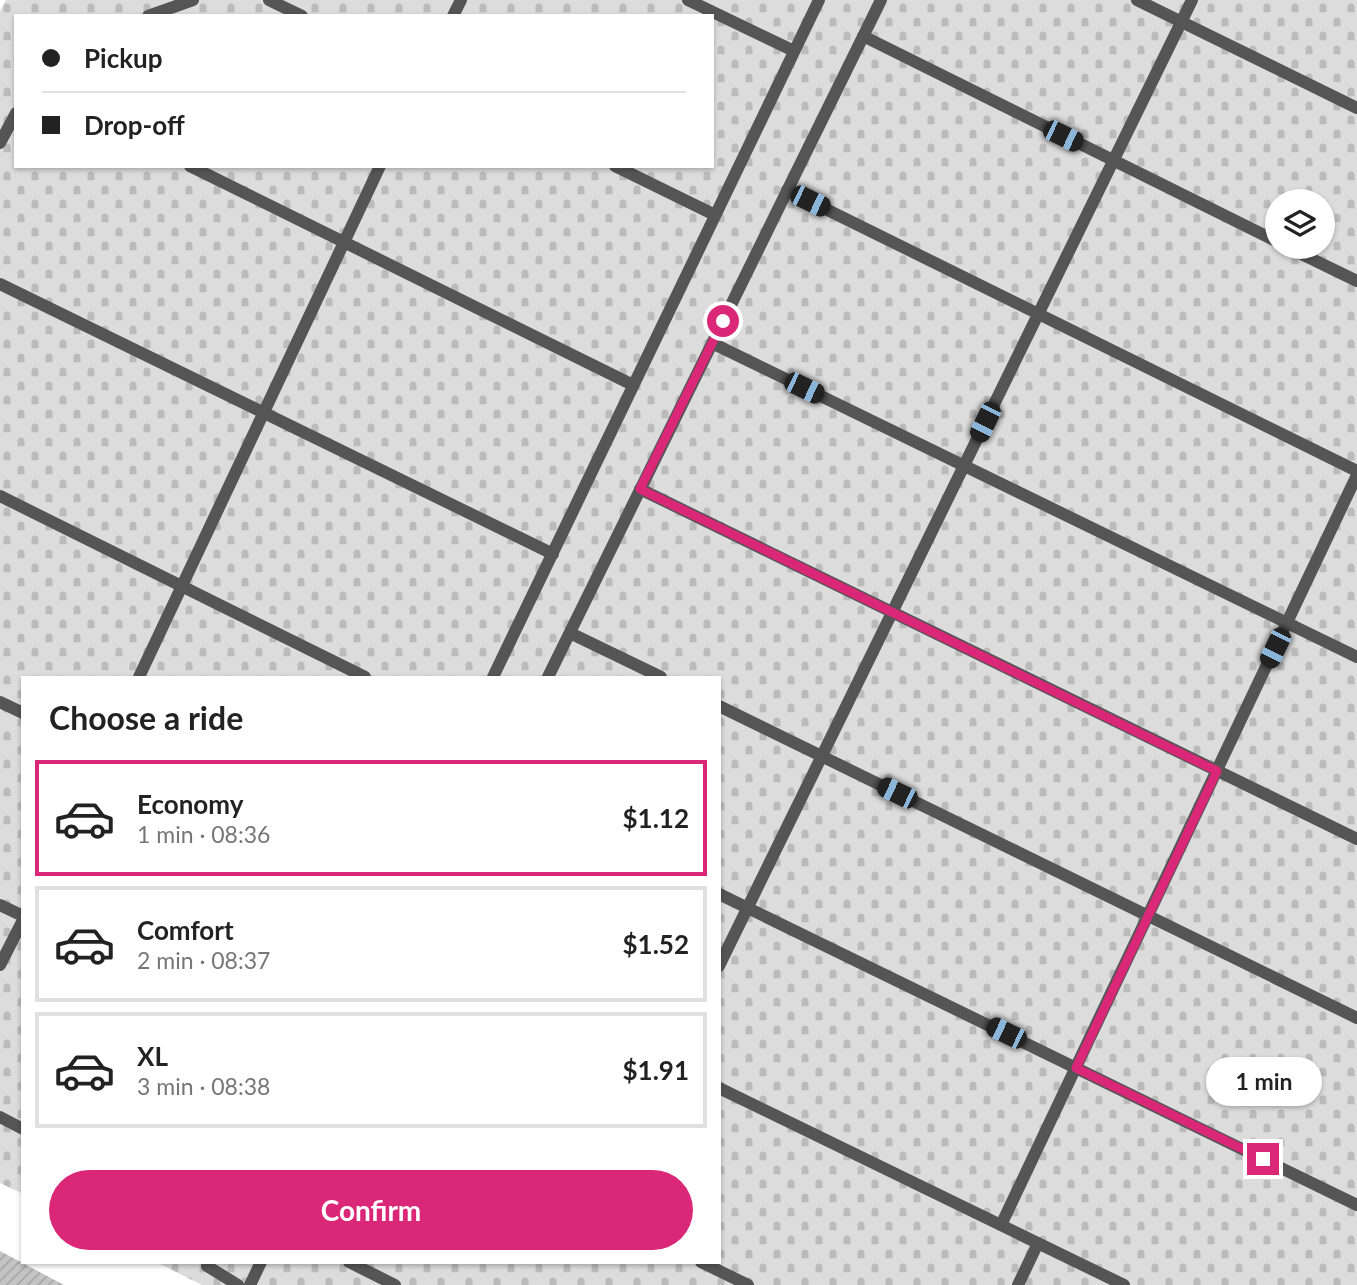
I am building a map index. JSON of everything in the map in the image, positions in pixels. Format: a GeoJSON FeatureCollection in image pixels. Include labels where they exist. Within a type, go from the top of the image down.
{"type":"FeatureCollection","features":[{"type":"Feature","properties":{"kind":"lane"},"geometry":{"type":"LineString","coordinates":[[154,14],[193,0]]}},
{"type":"Feature","properties":{"kind":"lane"},"geometry":{"type":"LineString","coordinates":[[269,0],[298,14]]}},
{"type":"Feature","properties":{"kind":"lane"},"geometry":{"type":"LineString","coordinates":[[688,0],[794,51]]}},
{"type":"Feature","properties":{"kind":"lane"},"geometry":{"type":"LineString","coordinates":[[493,676],[819,0]]}},
{"type":"Feature","properties":{"kind":"lane"},"geometry":{"type":"LineString","coordinates":[[548,676],[881,0]]}},
{"type":"Feature","properties":{"kind":"lane"},"geometry":{"type":"LineString","coordinates":[[1137,0],[1357,108]]}},
{"type":"Feature","properties":{"kind":"lane"},"geometry":{"type":"LineString","coordinates":[[721,962],[1192,0]]}},
{"type":"Feature","properties":{"kind":"lane"},"geometry":{"type":"LineString","coordinates":[[863,36],[1265,236]]}},
{"type":"Feature","properties":{"kind":"lane"},"geometry":{"type":"LineString","coordinates":[[0,143],[14,117]]}},
{"type":"Feature","properties":{"kind":"lane"},"geometry":{"type":"LineString","coordinates":[[194,168],[633,386]]}},
{"type":"Feature","properties":{"kind":"lane"},"geometry":{"type":"LineString","coordinates":[[139,676],[379,168]]}},
{"type":"Feature","properties":{"kind":"lane"},"geometry":{"type":"LineString","coordinates":[[619,168],[716,215]]}},
{"type":"Feature","properties":{"kind":"lane"},"geometry":{"type":"LineString","coordinates":[[787,190],[1357,473],[1001,1225]]}},
{"type":"Feature","properties":{"kind":"lane"},"geometry":{"type":"LineString","coordinates":[[1311,259],[1357,282]]}},
{"type":"Feature","properties":{"kind":"lane"},"geometry":{"type":"LineString","coordinates":[[0,284],[552,554]]}},
{"type":"Feature","properties":{"kind":"lane"},"geometry":{"type":"LineString","coordinates":[[712,344],[1357,657]]}},
{"type":"Feature","properties":{"kind":"lane"},"geometry":{"type":"LineString","coordinates":[[640,489],[1357,839]]}},
{"type":"Feature","properties":{"kind":"lane"},"geometry":{"type":"LineString","coordinates":[[0,496],[363,676]]}},
{"type":"Feature","properties":{"kind":"lane"},"geometry":{"type":"LineString","coordinates":[[570,633],[659,676]]}},
{"type":"Feature","properties":{"kind":"lane"},"geometry":{"type":"LineString","coordinates":[[0,702],[21,712]]}},
{"type":"Feature","properties":{"kind":"lane"},"geometry":{"type":"LineString","coordinates":[[721,707],[1357,1018]]}},
{"type":"Feature","properties":{"kind":"lane"},"geometry":{"type":"LineString","coordinates":[[721,895],[1357,1205]]}},
{"type":"Feature","properties":{"kind":"lane"},"geometry":{"type":"LineString","coordinates":[[0,905],[21,917]]}},
{"type":"Feature","properties":{"kind":"lane"},"geometry":{"type":"LineString","coordinates":[[0,965],[21,922]]}},
{"type":"Feature","properties":{"kind":"lane"},"geometry":{"type":"LineString","coordinates":[[721,1089],[1124,1285]]}},
{"type":"Feature","properties":{"kind":"lane"},"geometry":{"type":"LineString","coordinates":[[0,1117],[21,1128]]}},
{"type":"Feature","properties":{"kind":"lane"},"geometry":{"type":"LineString","coordinates":[[1018,1285],[1038,1243]]}},
{"type":"Feature","properties":{"kind":"lane"},"geometry":{"type":"LineString","coordinates":[[208,1264],[207,1266],[238,1285]]}},
{"type":"Feature","properties":{"kind":"lane"},"geometry":{"type":"LineString","coordinates":[[250,1285],[260,1264]]}},
{"type":"Feature","properties":{"kind":"lane"},"geometry":{"type":"LineString","coordinates":[[353,1264],[396,1285]]}},
{"type":"Feature","properties":{"kind":"lane"},"geometry":{"type":"LineString","coordinates":[[705,1264],[748,1285]]}},
{"type":"Feature","properties":{"kind":"green space"},"geometry":{"type":"Polygon","coordinates":[[[6,0],[1357,0],[1357,1285],[202,1285],[160,1264],[721,1264],[721,676],[21,676],[21,1193],[0,1183],[0,11],[6,0]]]}},
{"type":"Feature","properties":{"kind":"building"},"geometry":{"type":"Polygon","coordinates":[[[0,1251],[64,1285],[0,1285],[0,1251]]]}},
{"type":"Feature","properties":{"kind":"route"},"geometry":{"type":"LineString","coordinates":[[723,321],[640,489],[1217,771],[1076,1068],[1263,1159]]}}]}
